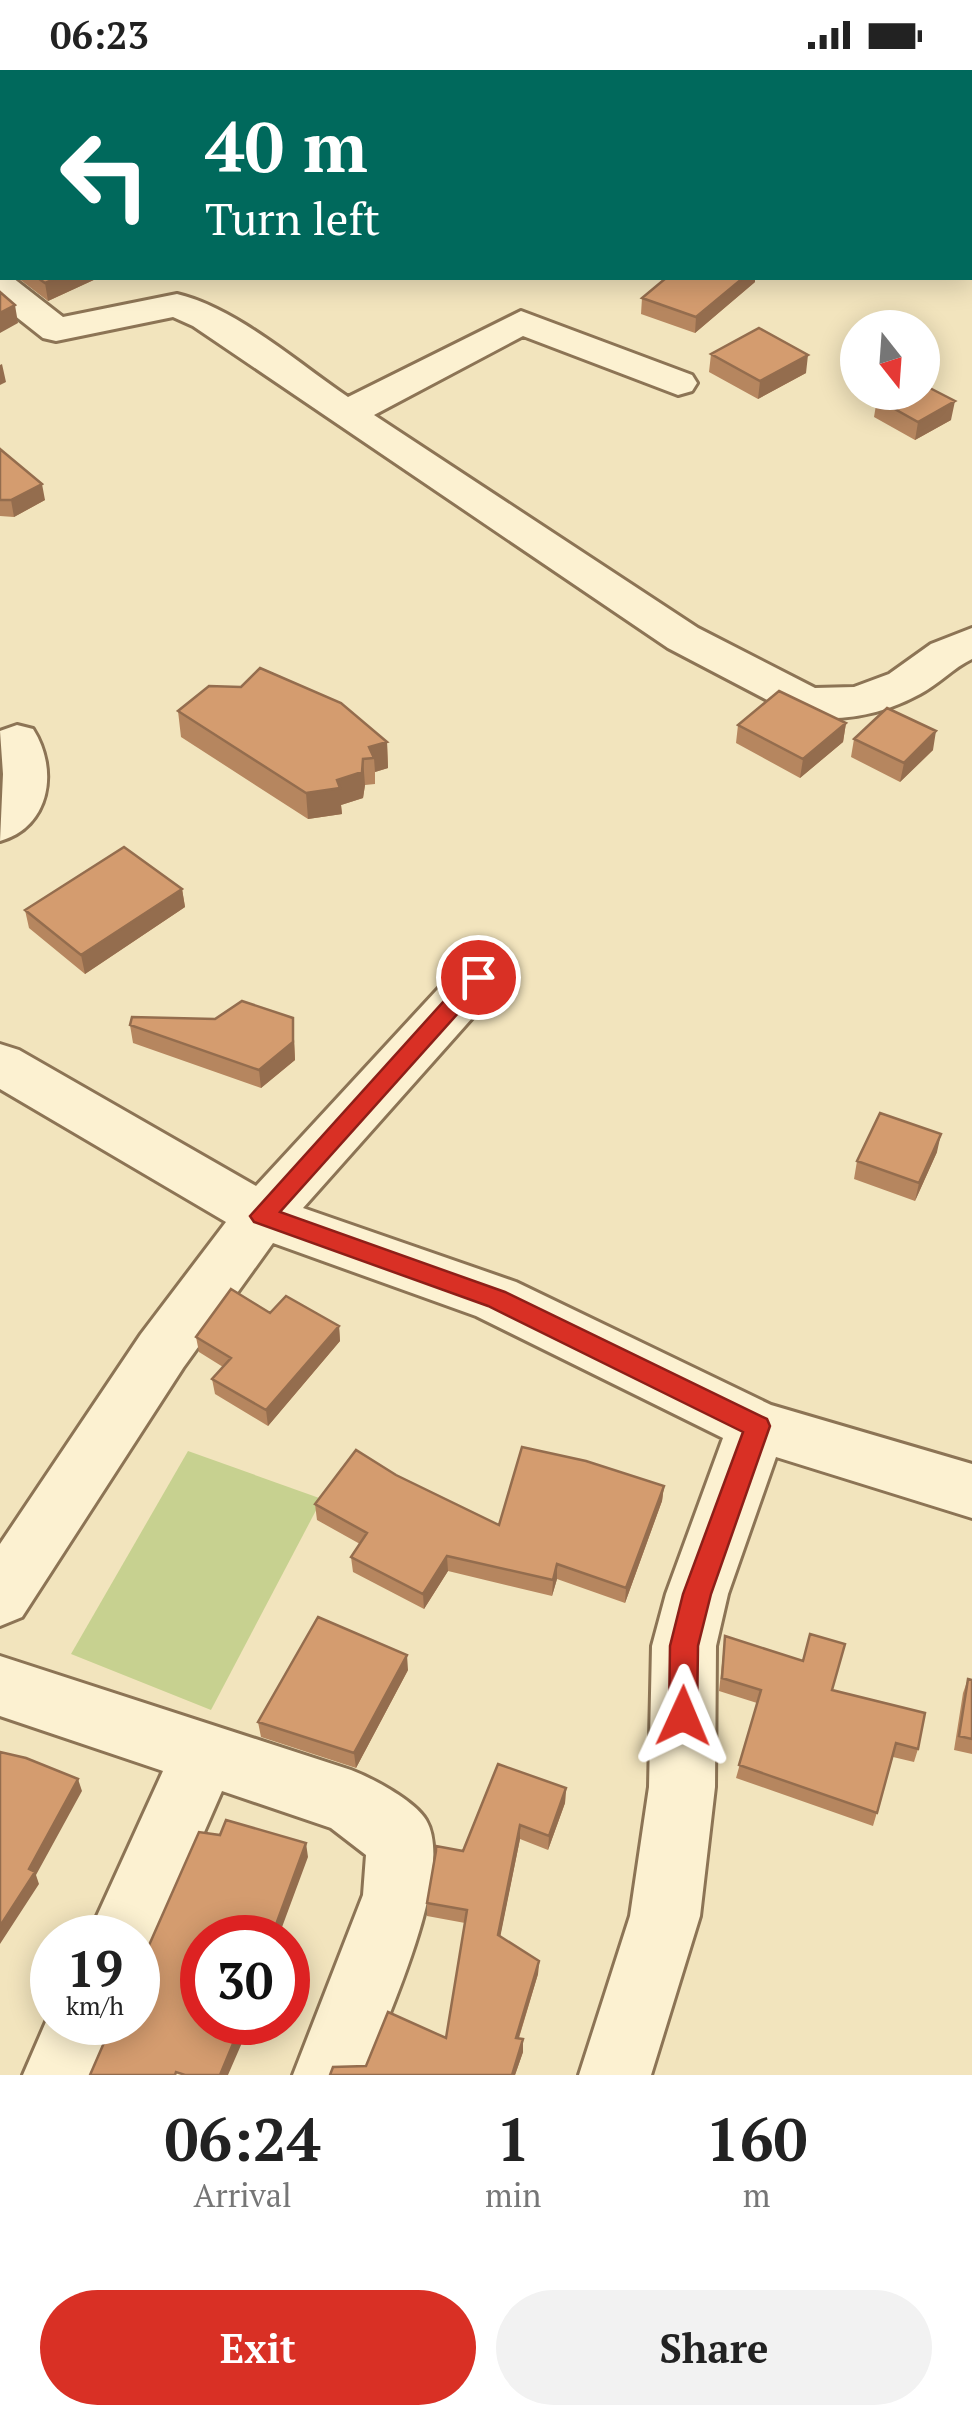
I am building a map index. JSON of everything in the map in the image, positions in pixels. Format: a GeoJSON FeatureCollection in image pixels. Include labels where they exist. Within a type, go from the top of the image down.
{"type":"FeatureCollection","features":[{"type":"Feature","properties":{"kind":"street"},"geometry":{"type":"LineString","coordinates":[[0,286],[56,330],[177,306],[206,318],[682,638],[808,703],[859,702],[905,684],[946,654],[972,642]]}},
{"type":"Feature","properties":{"kind":"street"},"geometry":{"type":"LineString","coordinates":[[348,413],[521,322],[678,382]]}},
{"type":"Feature","properties":{"kind":"street"},"geometry":{"type":"LineString","coordinates":[[0,825],[11,813],[28,779],[28,755],[17,740]]}},
{"type":"Feature","properties":{"kind":"street"},"geometry":{"type":"LineString","coordinates":[[0,1596],[162,1351],[262,1216],[478,977]]}},
{"type":"Feature","properties":{"kind":"street"},"geometry":{"type":"LineString","coordinates":[[0,1064],[262,1216],[496,1299],[758,1426],[972,1491]]}},
{"type":"Feature","properties":{"kind":"street"},"geometry":{"type":"LineString","coordinates":[[615,2075],[665,1916],[682,1788],[684,1646],[697,1594],[758,1426]]}},
{"type":"Feature","properties":{"kind":"street"},"geometry":{"type":"LineString","coordinates":[[0,1686],[351,1802],[401,1840],[398,1895],[329,2075]]}},
{"type":"Feature","properties":{"kind":"street"},"geometry":{"type":"LineString","coordinates":[[132,1915],[204,1756]]}},
{"type":"Feature","properties":{"kind":"street"},"geometry":{"type":"LineString","coordinates":[[59,2075],[73,2045]]}},
{"type":"Feature","properties":{"kind":"green space"},"geometry":{"type":"Polygon","coordinates":[[[188,1451],[322,1499],[211,1710],[71,1654],[188,1451]]]}},
{"type":"Feature","properties":{"kind":"building"},"geometry":{"type":"Polygon","coordinates":[[[664,280],[741,280],[696,317],[642,298],[664,280]]]}},
{"type":"Feature","properties":{"kind":"building"},"geometry":{"type":"Polygon","coordinates":[[[0,292],[15,305],[0,313],[0,292]]]}},
{"type":"Feature","properties":{"kind":"building"},"geometry":{"type":"Polygon","coordinates":[[[759,328],[808,355],[760,381],[711,354],[759,328]]]}},
{"type":"Feature","properties":{"kind":"building"},"geometry":{"type":"Polygon","coordinates":[[[940,393],[955,401],[940,410],[940,393]]]}},
{"type":"Feature","properties":{"kind":"building"},"geometry":{"type":"Polygon","coordinates":[[[897,410],[939,410],[918,422],[897,410]]]}},
{"type":"Feature","properties":{"kind":"building"},"geometry":{"type":"Polygon","coordinates":[[[0,449],[42,484],[11,500],[0,500],[0,449]]]}},
{"type":"Feature","properties":{"kind":"building"},"geometry":{"type":"Polygon","coordinates":[[[260,668],[341,703],[387,742],[369,747],[374,758],[363,759],[362,772],[337,780],[340,788],[306,793],[178,711],[209,686],[241,687],[260,668]]]}},
{"type":"Feature","properties":{"kind":"building"},"geometry":{"type":"Polygon","coordinates":[[[779,691],[846,723],[803,759],[738,725],[779,691]]]}},
{"type":"Feature","properties":{"kind":"building"},"geometry":{"type":"Polygon","coordinates":[[[887,708],[936,731],[904,763],[854,739],[887,708]]]}},
{"type":"Feature","properties":{"kind":"building"},"geometry":{"type":"Polygon","coordinates":[[[124,847],[182,889],[81,955],[25,910],[124,847]]]}},
{"type":"Feature","properties":{"kind":"building"},"geometry":{"type":"Polygon","coordinates":[[[242,1001],[293,1018],[293,1042],[259,1070],[130,1025],[132,1017],[215,1019],[242,1001]]]}},
{"type":"Feature","properties":{"kind":"building"},"geometry":{"type":"Polygon","coordinates":[[[880,1113],[941,1134],[919,1183],[857,1161],[880,1113]]]}},
{"type":"Feature","properties":{"kind":"building"},"geometry":{"type":"Polygon","coordinates":[[[231,1289],[270,1313],[286,1296],[339,1326],[266,1410],[212,1379],[231,1358],[196,1337],[231,1289]]]}},
{"type":"Feature","properties":{"kind":"building"},"geometry":{"type":"Polygon","coordinates":[[[522,1447],[586,1461],[664,1486],[626,1588],[557,1564],[553,1580],[447,1556],[423,1594],[351,1557],[367,1533],[315,1504],[356,1450],[396,1475],[499,1525],[522,1447]]]}},
{"type":"Feature","properties":{"kind":"building"},"geometry":{"type":"Polygon","coordinates":[[[318,1617],[407,1655],[354,1753],[258,1722],[318,1617]]]}},
{"type":"Feature","properties":{"kind":"building"},"geometry":{"type":"Polygon","coordinates":[[[810,1634],[845,1644],[832,1690],[925,1713],[918,1749],[896,1743],[877,1813],[739,1765],[761,1690],[722,1678],[725,1636],[803,1661],[810,1634]]]}},
{"type":"Feature","properties":{"kind":"building"},"geometry":{"type":"Polygon","coordinates":[[[968,1679],[972,1680],[972,1739],[959,1736],[968,1679]]]}},
{"type":"Feature","properties":{"kind":"building"},"geometry":{"type":"Polygon","coordinates":[[[0,1752],[78,1779],[29,1869],[35,1872],[0,1926],[0,1752]]]}},
{"type":"Feature","properties":{"kind":"building"},"geometry":{"type":"Polygon","coordinates":[[[498,1764],[566,1788],[549,1836],[520,1825],[498,1935],[539,1961],[516,2038],[523,2039],[512,2075],[330,2075],[333,2067],[366,2066],[388,2012],[446,2038],[467,1910],[427,1903],[436,1846],[463,1851],[498,1764]]]}},
{"type":"Feature","properties":{"kind":"building"},"geometry":{"type":"Polygon","coordinates":[[[226,1820],[306,1843],[280,1915],[180,1915],[180,2045],[232,2045],[220,2075],[90,2075],[103,2045],[160,2045],[160,1920],[199,1832],[220,1835],[226,1820]]]}},
{"type":"Feature","properties":{"kind":"route"},"geometry":{"type":"LineString","coordinates":[[478,977],[262,1216],[496,1299],[758,1426],[697,1594],[684,1646],[683,1716]]}}]}
